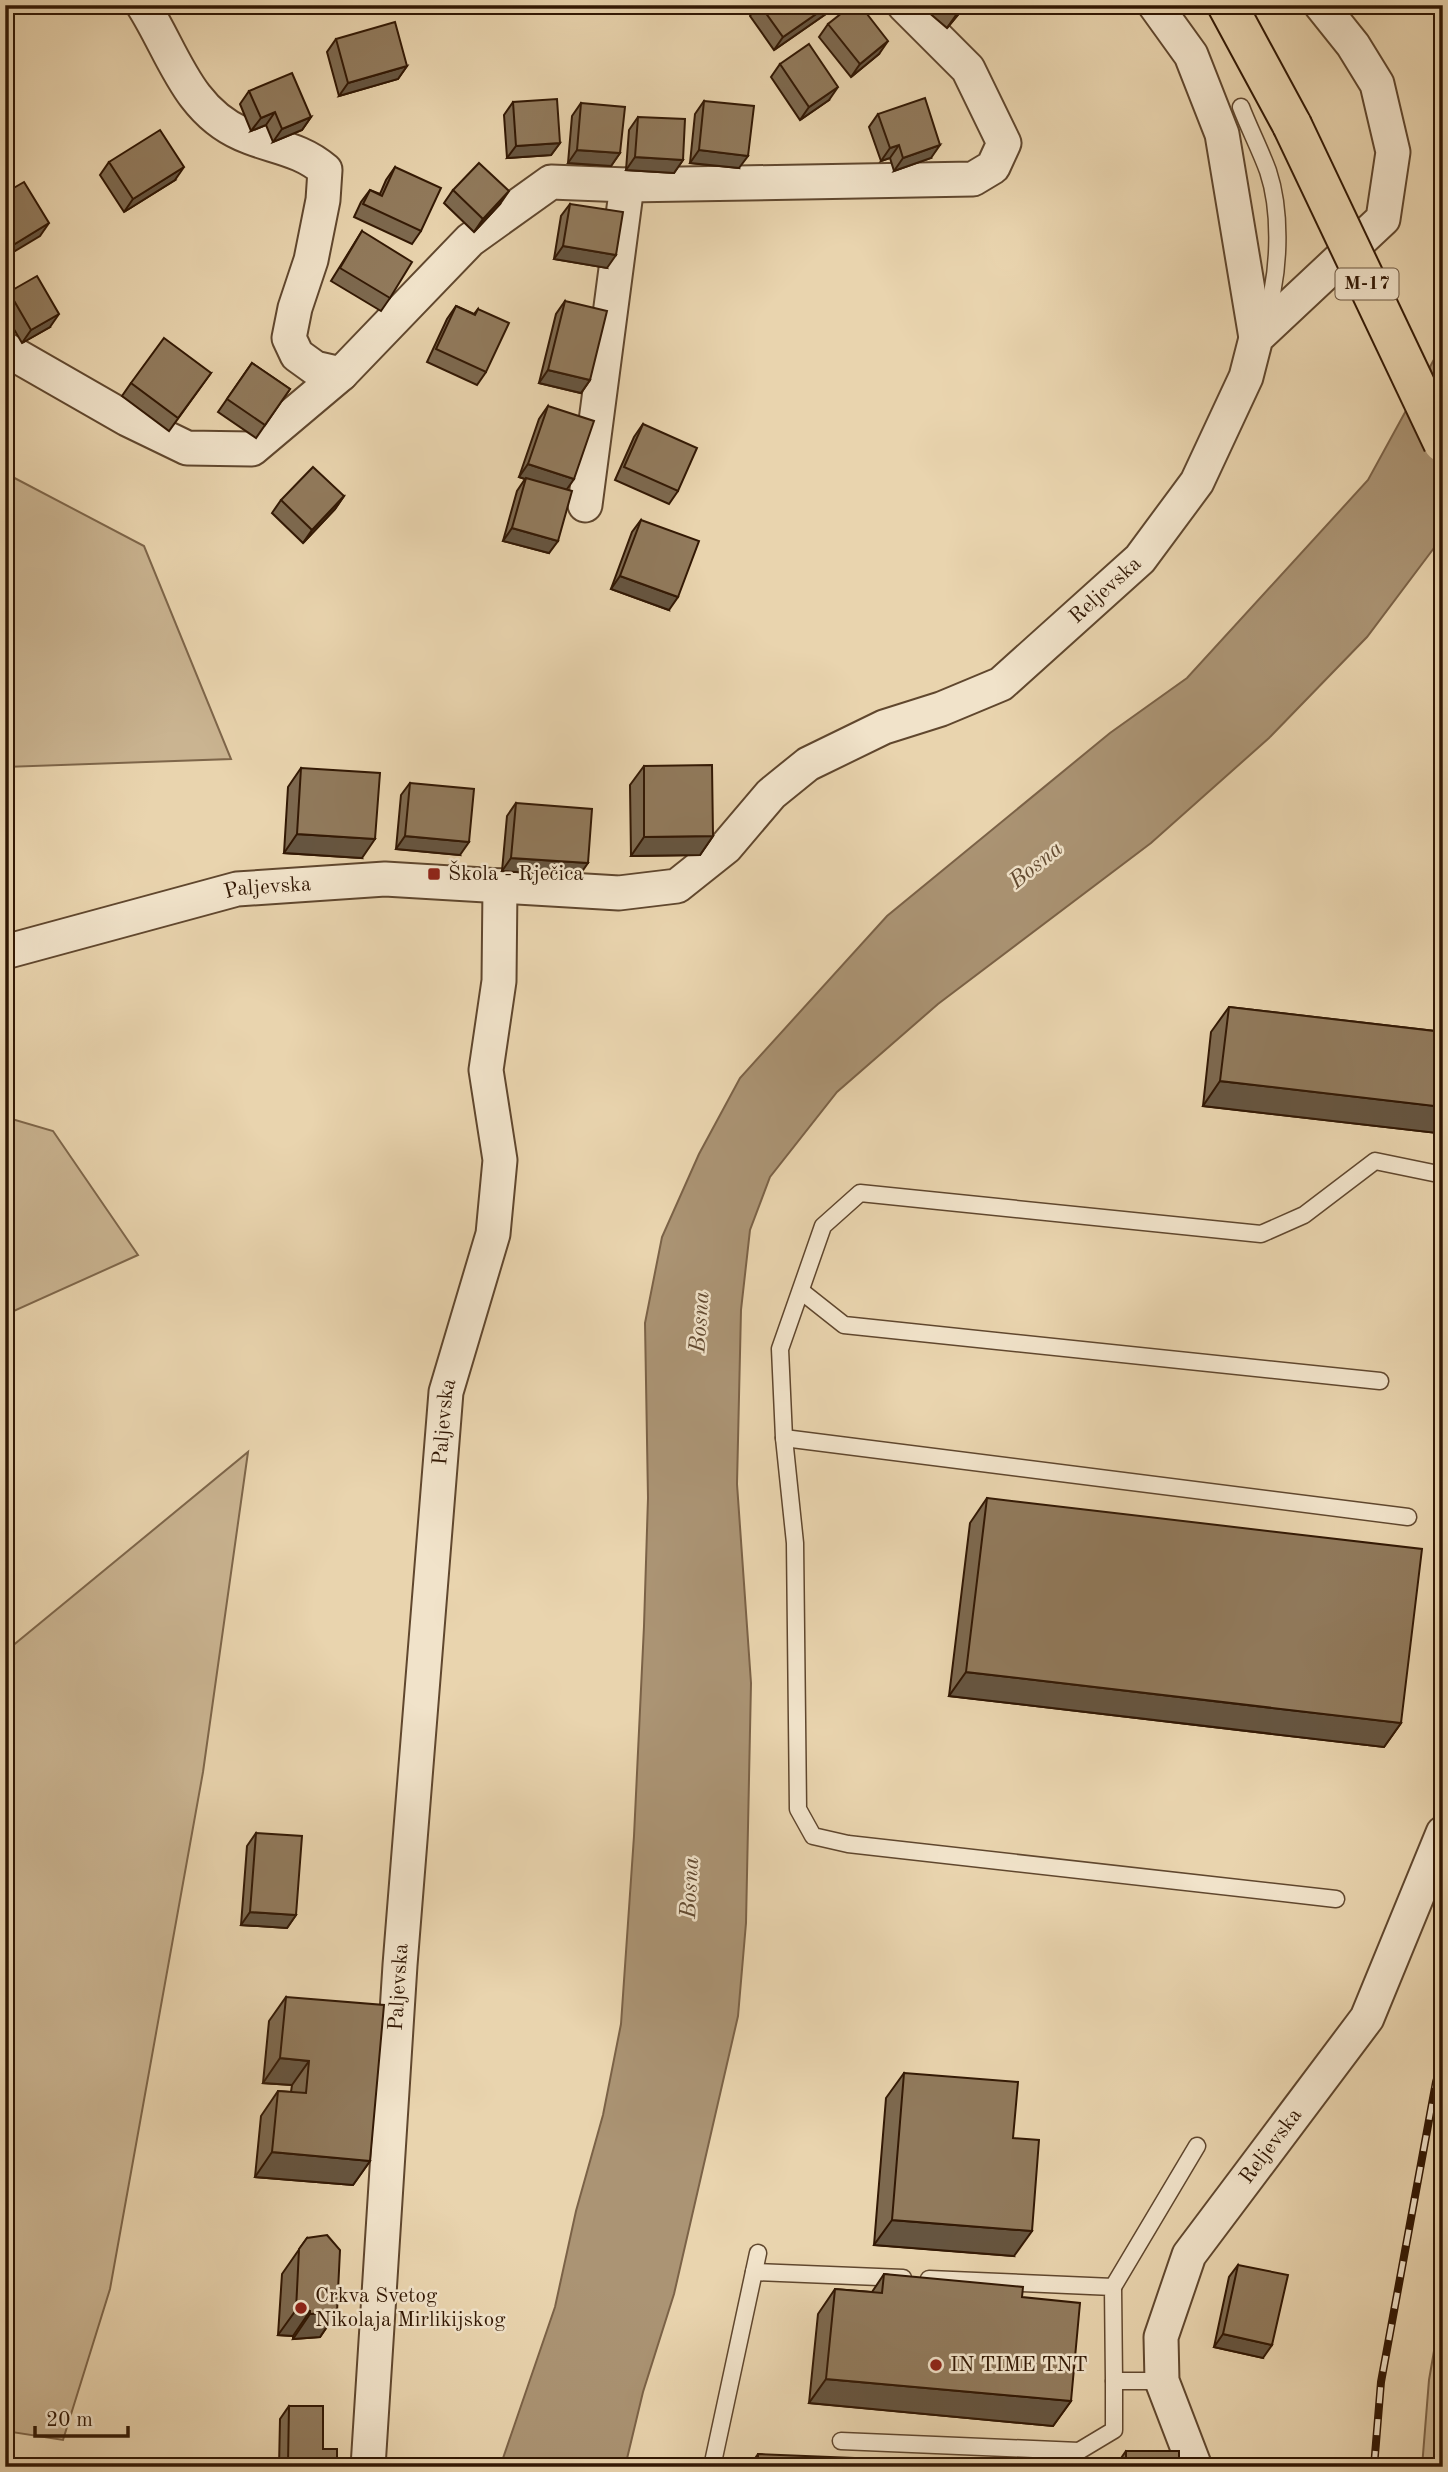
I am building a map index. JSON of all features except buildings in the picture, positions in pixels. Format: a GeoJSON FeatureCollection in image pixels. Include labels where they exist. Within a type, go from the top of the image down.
{"type":"FeatureCollection","features":[{"type":"Feature","properties":{"kind":"main road","name":"M-17"},"geometry":{"type":"LineString","coordinates":[[1227,5],[1292,125],[1443,443]]}},
{"type":"Feature","properties":{"kind":"street"},"geometry":{"type":"LineString","coordinates":[[143,5],[188,90],[210,116],[243,134],[311,158],[325,170],[323,200],[311,260],[295,308],[289,338],[297,355],[315,368],[341,374]]}},
{"type":"Feature","properties":{"kind":"street"},"geometry":{"type":"LineString","coordinates":[[5,349],[127,419],[187,448],[252,449],[341,374],[470,240],[551,182],[627,185],[974,179],[993,167],[1004,143],[968,69],[904,5]]}},
{"type":"Feature","properties":{"kind":"street"},"geometry":{"type":"LineString","coordinates":[[1155,5],[1191,55],[1222,134],[1256,338]]}},
{"type":"Feature","properties":{"kind":"street"},"geometry":{"type":"LineString","coordinates":[[1256,338],[1382,219],[1394,152],[1377,83],[1353,45],[1321,5]]}},
{"type":"Feature","properties":{"kind":"street"},"geometry":{"type":"LineString","coordinates":[[585,505],[627,185]]}},
{"type":"Feature","properties":{"kind":"street","name":"Reljevska"},"geometry":{"type":"LineString","coordinates":[[500,886],[619,893],[677,886],[726,847],[771,794],[808,764],[884,727],[941,709],[1001,684],[1140,559],[1197,482],[1246,377],[1256,338]]}},
{"type":"Feature","properties":{"kind":"street","name":"Paljevska"},"geometry":{"type":"LineString","coordinates":[[5,952],[237,889],[385,879],[500,886],[499,981],[486,1070],[500,1160],[493,1234],[446,1392],[399,1979],[368,2467]]}},
{"type":"Feature","properties":{"kind":"street","name":"Reljevska"},"geometry":{"type":"LineString","coordinates":[[1195,2467],[1162,2381],[1161,2337],[1189,2255],[1367,2018],[1443,1833]]}},
{"type":"Feature","properties":{"kind":"lane"},"geometry":{"type":"LineString","coordinates":[[1241,107],[1268,174],[1278,242],[1271,302],[1256,338]]}},
{"type":"Feature","properties":{"kind":"lane"},"geometry":{"type":"LineString","coordinates":[[1336,1899],[848,1844],[813,1836],[798,1809],[795,1543],[784,1438],[780,1349],[824,1226],[860,1193],[1261,1234],[1304,1215],[1375,1161],[1443,1175]]}},
{"type":"Feature","properties":{"kind":"lane"},"geometry":{"type":"LineString","coordinates":[[802,1291],[844,1325],[1380,1381]]}},
{"type":"Feature","properties":{"kind":"lane"},"geometry":{"type":"LineString","coordinates":[[784,1438],[1408,1517]]}},
{"type":"Feature","properties":{"kind":"lane"},"geometry":{"type":"LineString","coordinates":[[841,2441],[1079,2451],[1114,2430],[1113,2287],[1197,2146]]}},
{"type":"Feature","properties":{"kind":"lane"},"geometry":{"type":"LineString","coordinates":[[712,2467],[758,2253]]}},
{"type":"Feature","properties":{"kind":"lane"},"geometry":{"type":"LineString","coordinates":[[754,2272],[1113,2287]]}},
{"type":"Feature","properties":{"kind":"lane"},"geometry":{"type":"LineString","coordinates":[[1114,2381],[1162,2381]]}},
{"type":"Feature","properties":{"kind":"shaded area"},"geometry":{"type":"Polygon","coordinates":[[[5,473],[144,546],[231,759],[5,767],[5,473]]]}},
{"type":"Feature","properties":{"kind":"shaded area"},"geometry":{"type":"Polygon","coordinates":[[[5,1117],[53,1131],[138,1255],[5,1315],[5,1117]]]}},
{"type":"Feature","properties":{"kind":"shaded area"},"geometry":{"type":"Polygon","coordinates":[[[248,1452],[203,1772],[110,2289],[63,2440],[5,2431],[5,1652],[248,1452]]]}},
{"type":"Feature","properties":{"kind":"shaded area"},"geometry":{"type":"Polygon","coordinates":[[[1443,2299],[1443,2467],[1422,2467],[1429,2380],[1443,2299]]]}},
{"type":"Feature","properties":{"kind":"water","name":"Bosna"},"geometry":{"type":"Polygon","coordinates":[[[1443,343],[1443,536],[1367,637],[1269,738],[1151,843],[938,1004],[837,1092],[770,1177],[750,1230],[741,1310],[737,1484],[751,1683],[746,1923],[738,2016],[674,2294],[643,2392],[625,2467],[500,2467],[555,2307],[576,2211],[603,2115],[621,2024],[634,1836],[644,1626],[648,1498],[645,1323],[662,1237],[699,1154],[740,1078],[887,916],[1110,733],[1187,678],[1368,480],[1443,343]]]}},
{"type":"Feature","properties":{"kind":"railway"},"geometry":{"type":"LineString","coordinates":[[1374,2467],[1381,2382],[1436,2082],[1443,2060]]}},
{"type":"Feature","properties":{"kind":"place","name":"Škola - Rječica"},"geometry":{"type":"Point","coordinates":[434,874]}},
{"type":"Feature","properties":{"kind":"place","name":"Crkva Svetog Nikolaja Mirlikijskog"},"geometry":{"type":"Point","coordinates":[301,2308]}},
{"type":"Feature","properties":{"kind":"place","name":"IN TIME TNT"},"geometry":{"type":"Point","coordinates":[936,2365]}}]}
